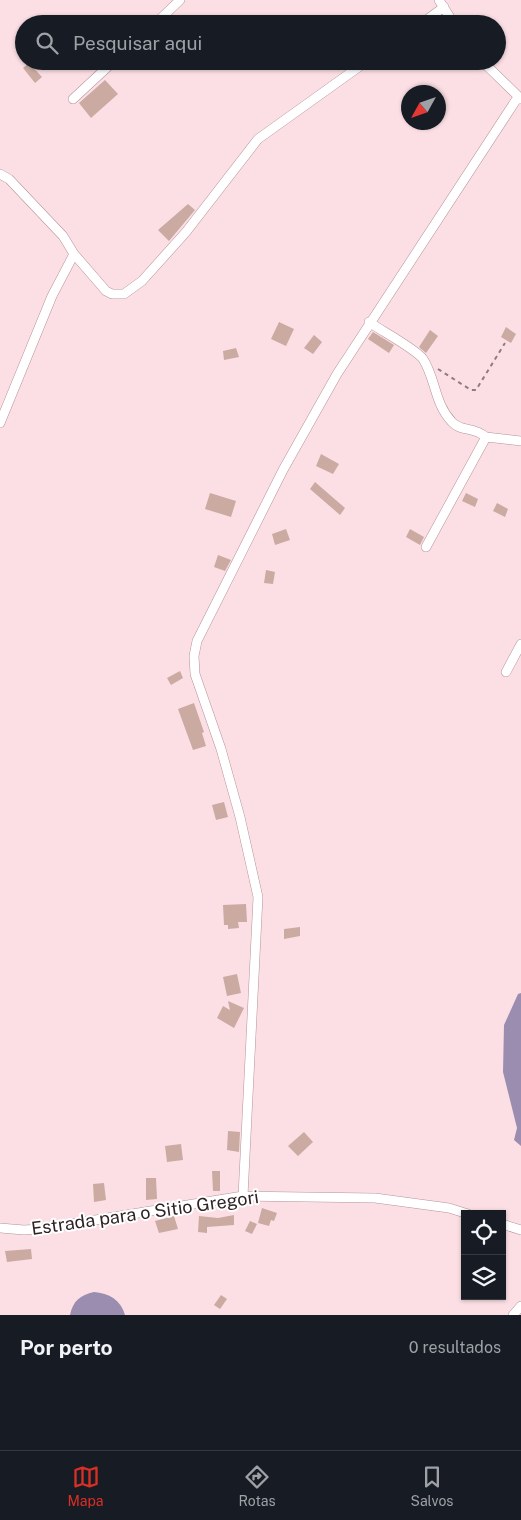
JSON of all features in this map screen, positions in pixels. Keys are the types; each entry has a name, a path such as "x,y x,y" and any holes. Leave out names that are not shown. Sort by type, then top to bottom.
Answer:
{"street":[{"path":"164,15 180,0"},
{"path":"430,15 441,4 448,15"},
{"path":"74,99 105,70"},
{"path":"0,174 9,179 63,236 74,254 106,291 119,294 134,288 186,232 258,139 354,70"},
{"path":"244,1196 258,897 238,808 221,749 196,679 194,656 200,633 336,374 368,322 519,98 491,70"},
{"path":"0,423 52,296 74,254"},
{"path":"368,322 421,356 440,405 453,424 461,429 474,429 486,436 521,441"},
{"path":"426,547 486,436"},
{"path":"506,672 521,644"},
{"name":"Estrada para o Sitio Gregori","path":"0,1228 24,1230 40,1228 244,1196 375,1198 449,1208 461,1212"},
{"path":"506,1225 521,1230"},
{"path":"513,1315 521,1306"}],"path":[{"path":"438,369 474,391 478,390 505,343"}],"shaded area":[{"path":"521,993 521,1146 514,1140 517,1128 503,1072 504,1025 518,994"},
{"path":"94,1292 114,1298 121,1305 125,1315 70,1315 78,1299"}],"building":[{"path":"25,70 36,70 42,77 35,83"},
{"path":"105,80 118,94 91,118 79,103"},
{"path":"188,204 195,210 169,241 158,230"},
{"path":"279,322 294,329 286,346 271,339"},
{"path":"506,327 516,334 511,343 501,337"},
{"path":"430,330 438,336 426,353 419,347"},
{"path":"373,332 394,345 389,353 368,339"},
{"path":"314,335 322,342 313,354 304,348"},
{"path":"236,348 239,357 224,360 223,351"},
{"path":"321,454 339,464 333,474 316,466"},
{"path":"315,482 345,508 340,515 310,489"},
{"path":"210,493 236,501 231,517 205,509"},
{"path":"466,493 478,499 475,507 462,501"},
{"path":"497,503 508,509 505,517 493,511"},
{"path":"286,529 290,540 275,545 272,534"},
{"path":"410,529 424,537 420,545 406,537"},
{"path":"218,555 231,560 225,571 214,567"},
{"path":"266,570 275,572 273,584 264,583"},
{"path":"180,671 183,678 171,685 167,678"},
{"path":"194,703 204,732 202,733 206,746 193,750 178,709"},
{"path":"224,802 228,817 216,820 212,805"},
{"path":"246,904 247,922 238,922 239,928 228,929 228,925 224,925 223,905"},
{"path":"300,927 300,936 284,939 284,929"},
{"path":"237,974 241,993 227,996 223,977"},
{"path":"228,1001 244,1008 234,1028 217,1018 223,1006 230,1010"},
{"path":"228,1131 240,1132 239,1152 227,1150"},
{"path":"304,1132 313,1142 298,1156 288,1146"},
{"path":"181,1144 183,1160 167,1162 165,1146"},
{"path":"212,1171 220,1171 220,1191 213,1191"},
{"path":"146,1178 156,1178 157,1199 146,1200"},
{"path":"104,1183 106,1200 94,1202 93,1184"},
{"path":"262,1208 277,1213 274,1221 271,1220 269,1226 258,1223"},
{"path":"234,1215 234,1225 207,1227 207,1233 198,1232 199,1216 218,1218"},
{"path":"174,1216 178,1229 159,1233 155,1221"},
{"path":"250,1221 257,1224 252,1234 245,1231"},
{"path":"31,1249 32,1259 7,1262 5,1251"},
{"path":"221,1295 227,1299 220,1309 214,1305"}]}
